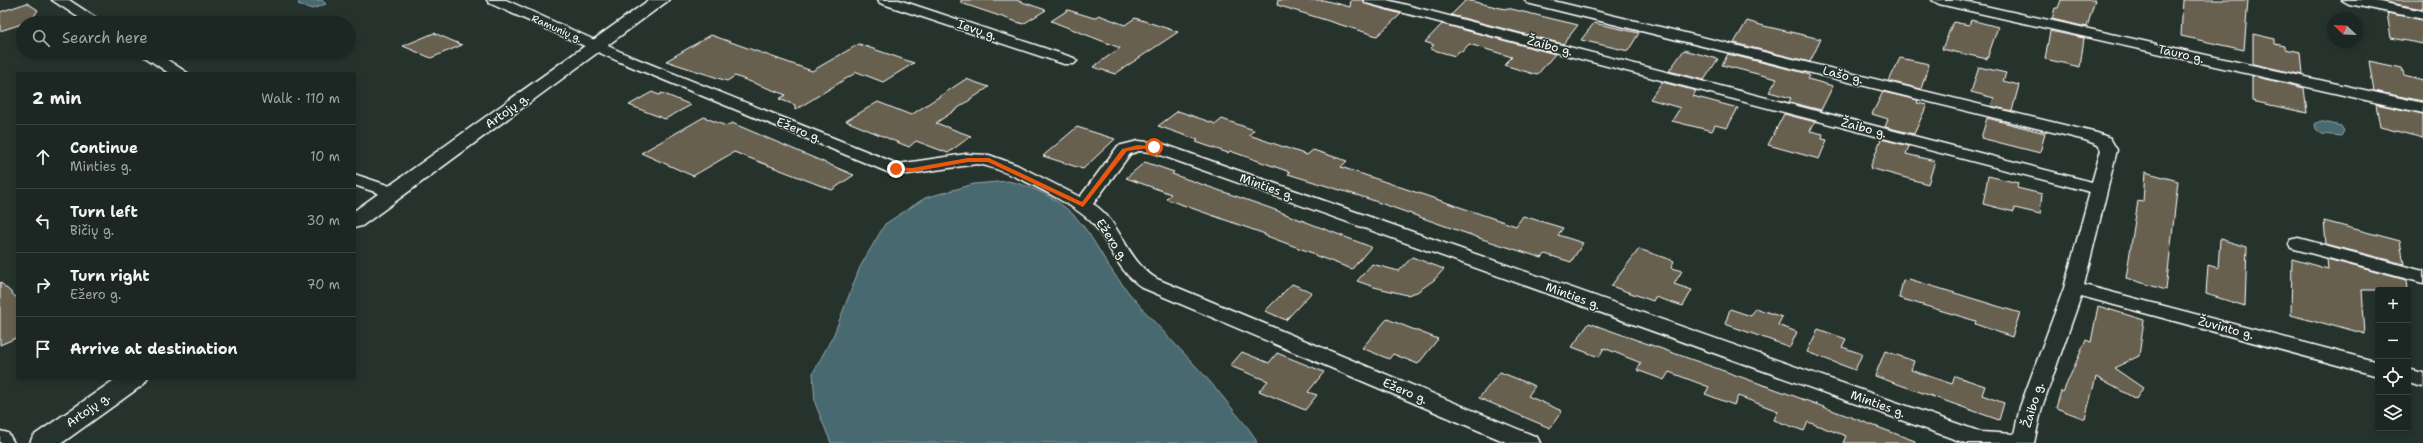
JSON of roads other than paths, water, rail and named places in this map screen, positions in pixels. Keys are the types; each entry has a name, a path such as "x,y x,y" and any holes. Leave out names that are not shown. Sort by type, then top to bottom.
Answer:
{"main road":[{"name":"Artojų g.","path":"356,220 660,0"},
{"name":"Artojų g.","path":"42,443 131,380"}],"street":[{"path":"59,0 85,16"},
{"name":"Ramunių g.","path":"494,0 598,46"},
{"name":"Ievų g.","path":"885,0 1069,61"},
{"name":"Žaibo g.","path":"1371,0 2098,189 2074,288 2031,407 2023,443"},
{"name":"Lašo g.","path":"1532,0 2091,136 2104,142 2109,150 2098,189"},
{"name":"Tauro g.","path":"1939,0 2423,108"},
{"path":"2348,0 2423,15"},
{"name":"Ežero g.","path":"598,46 625,59 896,169 912,170 968,160 989,160 1083,205 1096,215 1133,271 1146,281 1190,302 1529,443"},
{"path":"158,60 178,72"},
{"name":"Minties g.","path":"1083,205 1124,150 1138,146 1154,147 1980,440 2023,443"},
{"path":"356,180 393,193"},
{"path":"2298,244 2423,277"},
{"name":"Žuvinto g.","path":"2074,288 2375,368"},
{"path":"2411,377 2423,380"},
{"path":"0,440 3,443"}],"water":[{"path":"300,0 322,0 326,4 312,9 298,4"},
{"path":"2320,121 2341,126 2344,131 2341,136 2322,134 2316,129 2315,124"},
{"path":"1008,181 1024,185 1046,195 1075,216 1088,232 1109,267 1129,293 1220,393 1250,431 1257,443 831,443 815,403 813,373 834,334 860,267 885,224 925,198 974,184"}]}
